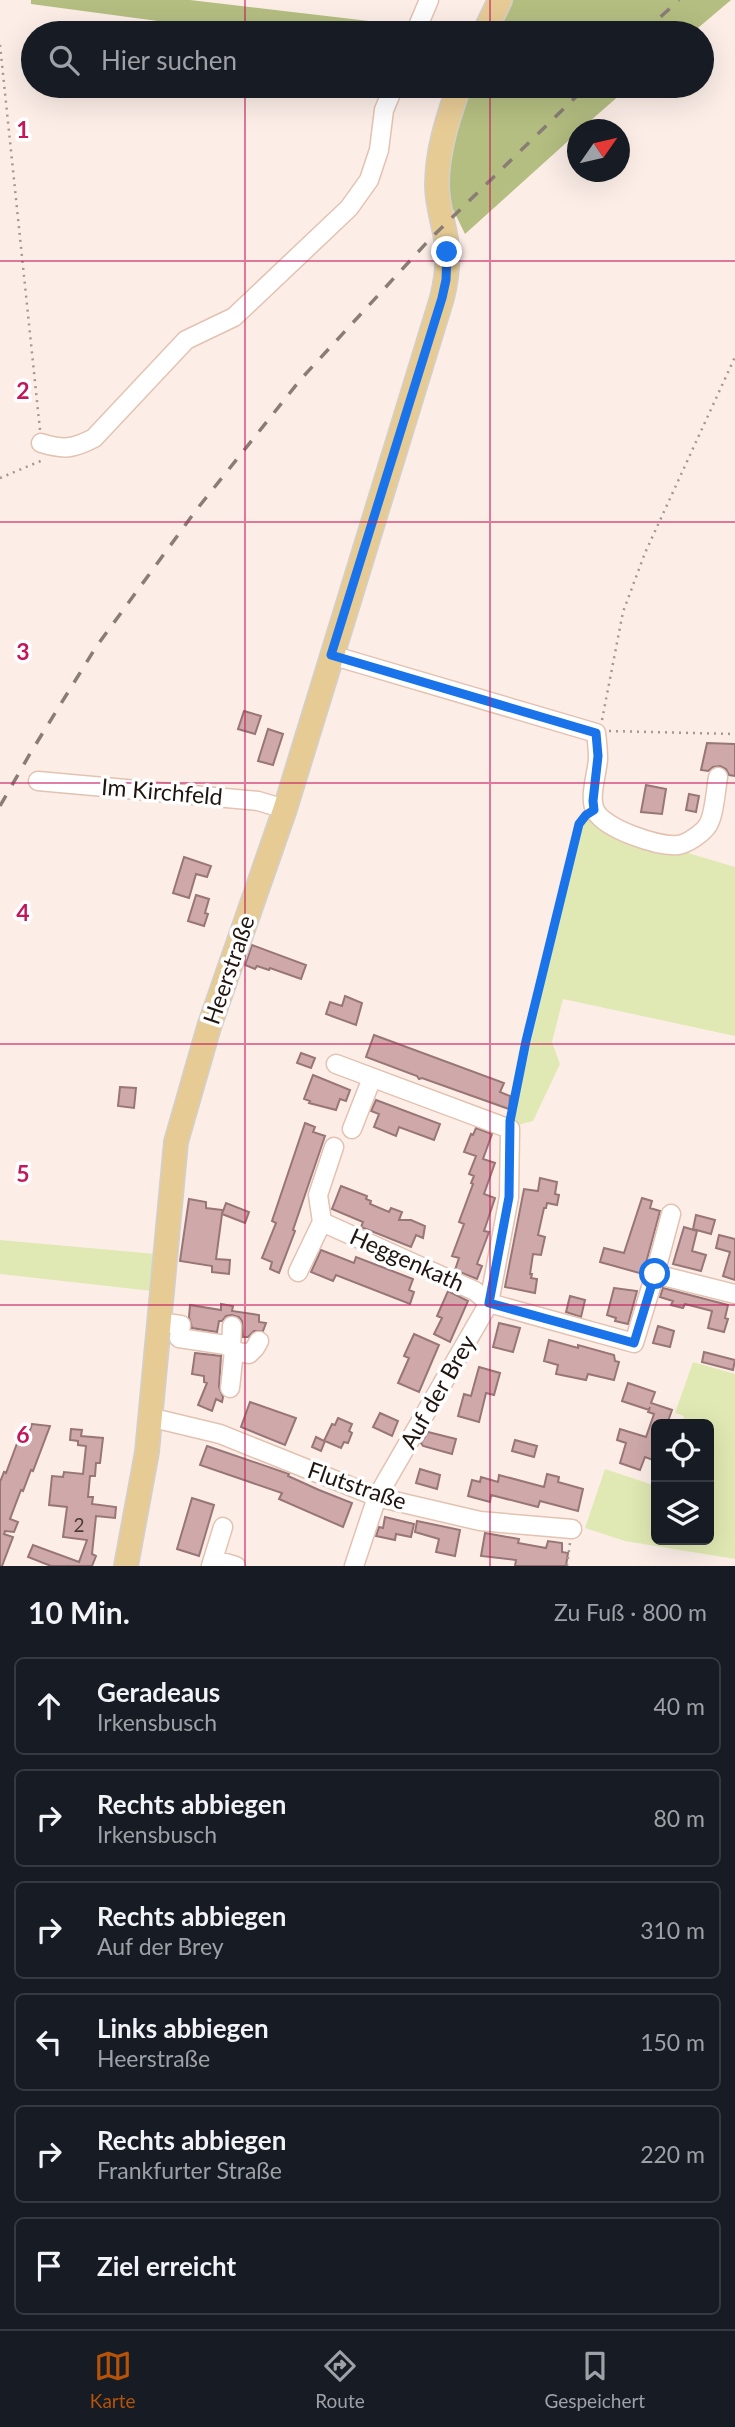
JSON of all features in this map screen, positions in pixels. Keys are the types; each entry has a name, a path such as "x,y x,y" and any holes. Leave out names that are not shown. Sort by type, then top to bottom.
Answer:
{"main road":[{"path":"490,21 500,0"},
{"name":"Heerstraße","path":"126,1566 147,1452 176,1142 209,1027 285,809 446,280 447,252 437,185 439,156 446,122 455,98"}],"street":[{"path":"420,21 429,0"},
{"path":"42,451 77,447 94,438 186,340 234,317 349,208 369,180 379,150 384,110 389,98"},
{"path":"331,655 596,733 598,756 594,810 603,822 619,830 666,845 681,845 709,825 718,778"},
{"name":"Im Kirchfeld","path":"38,781 258,801 285,809"},
{"path":"336,1064 510,1129"},
{"path":"352,1129 372,1078"},
{"name":"Auf der Brey","path":"354,1566 377,1497 489,1303 509,1197 510,1129"},
{"path":"298,1272 321,1222 318,1195 334,1147"},
{"path":"671,1214 655,1274 735,1294"},
{"name":"Heggenkath","path":"321,1222 475,1291 489,1303 634,1343 655,1274"},
{"path":"158,1322 181,1325 179,1338 226,1345 232,1350 249,1354 259,1341"},
{"path":"230,1388 232,1326"},
{"name":"Flutstraße","path":"149,1417 220,1434 377,1497 480,1521 572,1529"},
{"path":"223,1527 212,1562 236,1566"}],"path":[{"path":"0,45 36,396"},
{"path":"596,733 602,719 623,612 649,543 735,357"},
{"path":"0,478 42,451"},
{"path":"596,733 611,730 735,734"},
{"path":"510,1129 526,1041 579,824 594,810"},
{"path":"567,1566 572,1529"}],"green space":[{"path":"31,0 190,0 369,21 158,21 31,4"},
{"path":"504,0 731,0 706,21 494,21"},
{"path":"462,98 616,98 592,119 567,119 567,142 465,234 444,191"},
{"path":"594,812 668,847 735,867 735,1036 563,999 552,1042 560,1064 533,1121 518,1125 513,1121 580,824"},
{"path":"0,1240 156,1254 152,1291 0,1274"},
{"path":"693,1362 735,1374 735,1559 625,1541 585,1528 605,1469 651,1484 651,1545 714,1545 714,1419 683,1419 684,1416 675,1413"}],"building":[{"path":"244,711 261,716 255,734 238,729"},
{"path":"268,729 283,734 273,765 258,761"},
{"path":"707,743 735,744 735,776 729,775 726,769 720,766 708,771 701,770"},
{"path":"646,785 666,789 662,814 641,812"},
{"path":"689,794 699,796 696,812 686,810"},
{"path":"184,857 211,866 207,877 196,874 189,898 173,893"},
{"path":"196,895 209,899 204,926 188,921"},
{"path":"252,945 306,965 301,979 270,968 269,970 257,966 255,969 245,965"},
{"path":"345,996 362,1003 356,1025 326,1014 330,1002 342,1006"},
{"path":"374,1035 504,1083 500,1092 510,1096 509,1109 419,1079 366,1057"},
{"path":"301,1053 315,1058 311,1068 297,1063"},
{"path":"313,1075 350,1090 346,1101 340,1099 336,1110 309,1103 310,1101 304,1099"},
{"path":"120,1087 136,1088 134,1108 118,1106"},
{"path":"376,1100 440,1124 434,1140 399,1127 396,1136 374,1127 379,1114 371,1111"},
{"path":"305,1123 315,1127 313,1132 325,1136 279,1273 270,1269 272,1262 262,1258 276,1223 272,1221"},
{"path":"476,1128 492,1134 483,1159 495,1163 484,1194 495,1198 484,1231 489,1232 477,1264 482,1266 477,1279 455,1270 459,1258 452,1256 464,1224 459,1222 474,1176 469,1174 476,1156 464,1152"},
{"path":"540,1178 557,1182 555,1194 559,1195 557,1205 547,1203 544,1208 538,1235 545,1237 541,1255 533,1254 530,1274 531,1278 537,1279 535,1293 505,1287 524,1189 538,1191"},
{"path":"341,1186 367,1196 370,1204 389,1212 391,1208 402,1212 399,1220 411,1220 425,1226 423,1238 416,1235 411,1247 361,1227 363,1222 332,1209"},
{"path":"642,1198 652,1201 650,1208 660,1211 643,1274 600,1262 604,1248 624,1253"},
{"path":"189,1199 206,1202 206,1208 223,1210 216,1259 230,1260 229,1274 212,1272 212,1266 180,1261"},
{"path":"226,1203 249,1212 245,1223 222,1214"},
{"path":"696,1215 715,1220 711,1234 693,1229"},
{"path":"684,1227 697,1231 692,1251 706,1255 701,1271 673,1264"},
{"path":"719,1235 735,1239 735,1280 723,1276 730,1252 716,1248"},
{"path":"321,1250 354,1263 356,1257 413,1279 409,1290 414,1292 410,1304 336,1275 333,1281 311,1272"},
{"path":"614,1288 637,1291 628,1324 615,1321 616,1318 607,1315"},
{"path":"663,1288 728,1305 724,1332 708,1328 712,1311 685,1304 683,1308 671,1305 673,1301 660,1297"},
{"path":"448,1291 468,1301 450,1342 434,1334 442,1318 437,1316"},
{"path":"570,1296 585,1300 581,1317 566,1312"},
{"path":"221,1304 233,1306 232,1311 259,1315 259,1322 266,1323 263,1331 254,1331 248,1337 243,1337 242,1321 232,1315 219,1321 217,1332 192,1328 190,1305 221,1310"},
{"path":"499,1323 520,1328 513,1352 493,1347"},
{"path":"658,1326 674,1331 670,1347 653,1343"},
{"path":"414,1334 439,1345 419,1392 398,1383 409,1358 404,1356"},
{"path":"549,1340 614,1355 615,1361 619,1362 614,1380 588,1374 586,1380 556,1374 558,1365 544,1361"},
{"path":"704,1352 735,1360 733,1370 702,1362"},
{"path":"195,1353 221,1356 219,1387 223,1397 222,1402 216,1399 212,1411 198,1405 207,1383 204,1382 204,1376 192,1374"},
{"path":"479,1367 500,1373 494,1395 486,1393 479,1422 458,1416 464,1394 471,1396"},
{"path":"628,1383 655,1392 651,1403 672,1410 669,1419 652,1419 654,1414 648,1412 649,1410 622,1401"},
{"path":"250,1402 296,1418 285,1445 241,1427"},
{"path":"380,1413 398,1421 392,1436 373,1427"},
{"path":"338,1418 352,1424 348,1443 344,1442 341,1448 325,1441 321,1451 312,1447 316,1437 324,1441"},
{"path":"651,1423 651,1459 645,1457 640,1470 620,1463 626,1443 617,1440 620,1429 646,1437"},
{"path":"32,1424 50,1426 33,1471 31,1470 23,1491 21,1490 10,1519 18,1522 14,1532 5,1531 4,1534 13,1537 0,1566 0,1482 22,1430 29,1433"},
{"path":"71,1429 82,1430 81,1436 103,1438 100,1463 96,1463 95,1476 90,1476 88,1497 93,1497 92,1504 116,1507 115,1518 96,1516 92,1554 96,1556 92,1566 51,1566 28,1557 33,1545 79,1562 87,1540 63,1537 67,1507 49,1505 52,1476 63,1477 64,1472 83,1474 86,1446 70,1440"},
{"path":"428,1432 456,1439 452,1454 423,1446 421,1443"},
{"path":"515,1440 537,1446 534,1457 512,1451"},
{"path":"207,1446 289,1474 288,1476 352,1503 343,1527 279,1499 282,1493 200,1465"},
{"path":"420,1469 440,1475 437,1489 416,1483"},
{"path":"547,1474 559,1477 558,1482 583,1489 578,1511 540,1501 538,1507 491,1495 490,1502 468,1496 472,1480 480,1482 481,1477 498,1482 499,1475 544,1487"},
{"path":"192,1498 214,1505 199,1556 177,1549"},
{"path":"385,1517 414,1524 411,1537 396,1534 395,1540 376,1536 379,1527 383,1528"},
{"path":"417,1521 460,1530 455,1556 436,1552 439,1539 415,1532"},
{"path":"485,1533 519,1539 518,1543 546,1548 548,1541 562,1543 562,1552 568,1553 566,1566 515,1566 516,1560 481,1556"}],"railway":[{"path":"656,21 679,0"},
{"path":"0,806 96,647 197,509 301,379 430,239 575,98"}],"route":[{"path":"447,252 448,267 442,298 331,655 596,733 598,756 594,810 579,824 526,1041 510,1121 509,1197 489,1303 634,1343 655,1274"}]}
